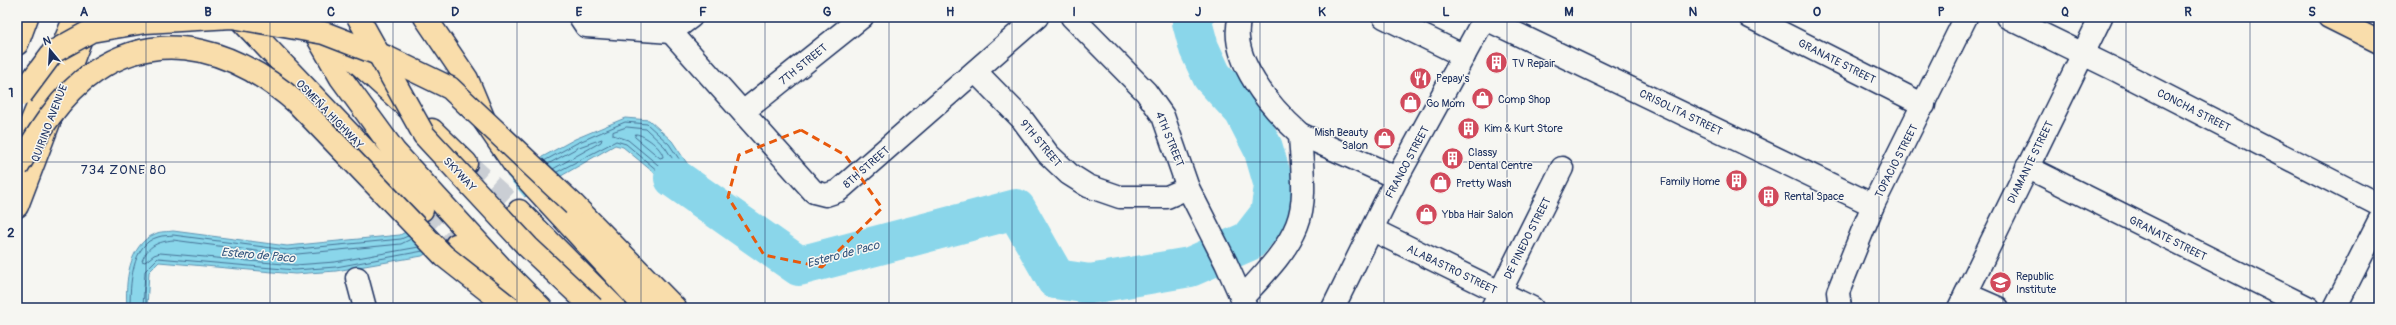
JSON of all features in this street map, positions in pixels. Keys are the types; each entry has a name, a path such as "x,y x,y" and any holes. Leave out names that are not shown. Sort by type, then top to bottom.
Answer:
{"main road":[{"path":"17,44 26,17"},
{"path":"17,104 21,94 54,52 91,31 145,22 232,17 324,33 386,57 450,88 518,150 675,308"},
{"name":"OSMEÑA HIGHWAY","path":"238,17 422,210"},
{"path":"262,42 286,17"},
{"path":"307,17 466,163"},
{"path":"307,17 341,78 395,152 504,271 541,308"},
{"name":"SKYWAY","path":"358,17 424,135 528,247 592,308"},
{"path":"425,17 467,79 485,122 516,168 646,308"},
{"path":"2329,17 2379,42"},
{"path":"17,158 86,20"},
{"name":"QUIRINO AVENUE","path":"17,206 86,20"},
{"path":"17,168 37,135 69,94 94,72 121,57 146,50 174,46 207,52 246,66 276,85 298,104 444,256 513,303"},
{"path":"519,211 615,308"},
{"path":"456,245 513,303"}],"street":[{"path":"583,21 671,32 691,17"},
{"name":"7TH STREET","path":"744,112 862,17"},
{"name":"8TH STREET","path":"671,32 814,192 826,195 838,191 976,72 1037,17"},
{"name":"4TH STREET","path":"1072,17 1146,92 1163,116 1188,188 1215,240 1244,303"},
{"path":"1240,17 1239,45 1256,83 1280,116 1300,134 1397,178"},
{"path":"1384,17 1464,56"},
{"name":"GRANATE STREET","path":"1750,17 1924,105"},
{"name":"TOPACIO STREET","path":"1840,308 1838,292 1873,205 1924,105 1966,17"},
{"name":"CONCHA STREET","path":"2007,17 2083,53 2379,205"},
{"name":"DIAMANTE STREET","path":"1963,301 2101,17"},
{"name":"FRANCO STREET","path":"1333,308 1373,230 1397,178 1478,28 1488,20"},
{"name":"CRISOLITA STREET","path":"1488,20 1873,205"},
{"name":"9TH STREET","path":"976,72 1022,119 1048,154 1069,174 1088,186 1120,197 1168,197 1188,188"},
{"path":"1244,303 1273,263 1297,225 1301,205 1302,176 1300,134"},
{"name":"GRANATE STREET","path":"2028,167 2309,308"},
{"name":"DE PINEDO STREET","path":"1496,300 1562,168"},
{"path":"2335,308 2379,221"},
{"name":"ALABASTRO STREET","path":"1373,230 1496,300 1532,308"},
{"path":"358,278 365,308"},
{"path":"1963,301 1998,308"},
{"path":"490,308 513,303"}],"highlighted area":[{"path":"801,130 845,155 882,208 822,267 764,255 728,197 739,155"}],"water":[{"path":"625,118 649,120 672,141 718,209 676,191 623,147 615,145 422,256 336,271 295,274 159,262 149,272 147,308 127,308 128,276 134,256 146,239 157,233 173,231 287,246 400,235 575,139"}],"pier":[{"path":"506,175 525,198 448,243 425,220"}],"waterway":[{"path":"1056,279 1090,284 1190,267 1249,241 1270,214 1274,186 1263,148 1244,111 1212,76 1199,48 1192,22 1194,17"},
{"name":"Estero de Paco","path":"674,178 799,266 1016,209 1056,279"}],"tunnel":[{"path":"466,163 519,211"},
{"path":"422,210 456,245"}],"place":[{"name":"TV Repair","path":"1496,63"},
{"name":"Pepay's","path":"1421,78"},
{"name":"Comp Shop","path":"1483,99"},
{"name":"Go Mom","path":"1410,103"},
{"name":"Kim & Kurt Store","path":"1468,128"},
{"name":"Mish Beauty Salon","path":"1384,138"},
{"name":"Classy Dental Centre","path":"1452,158"},
{"name":"Family Home","path":"1736,181"},
{"name":"Pretty Wash","path":"1440,183"},
{"name":"Rental Space","path":"1768,196"},
{"name":"Ybba Hair Salon","path":"1426,214"},
{"name":"Republic Institute","path":"2001,282"}],"district":[{"name":"734 ZONE 80","path":"124,169"}]}
